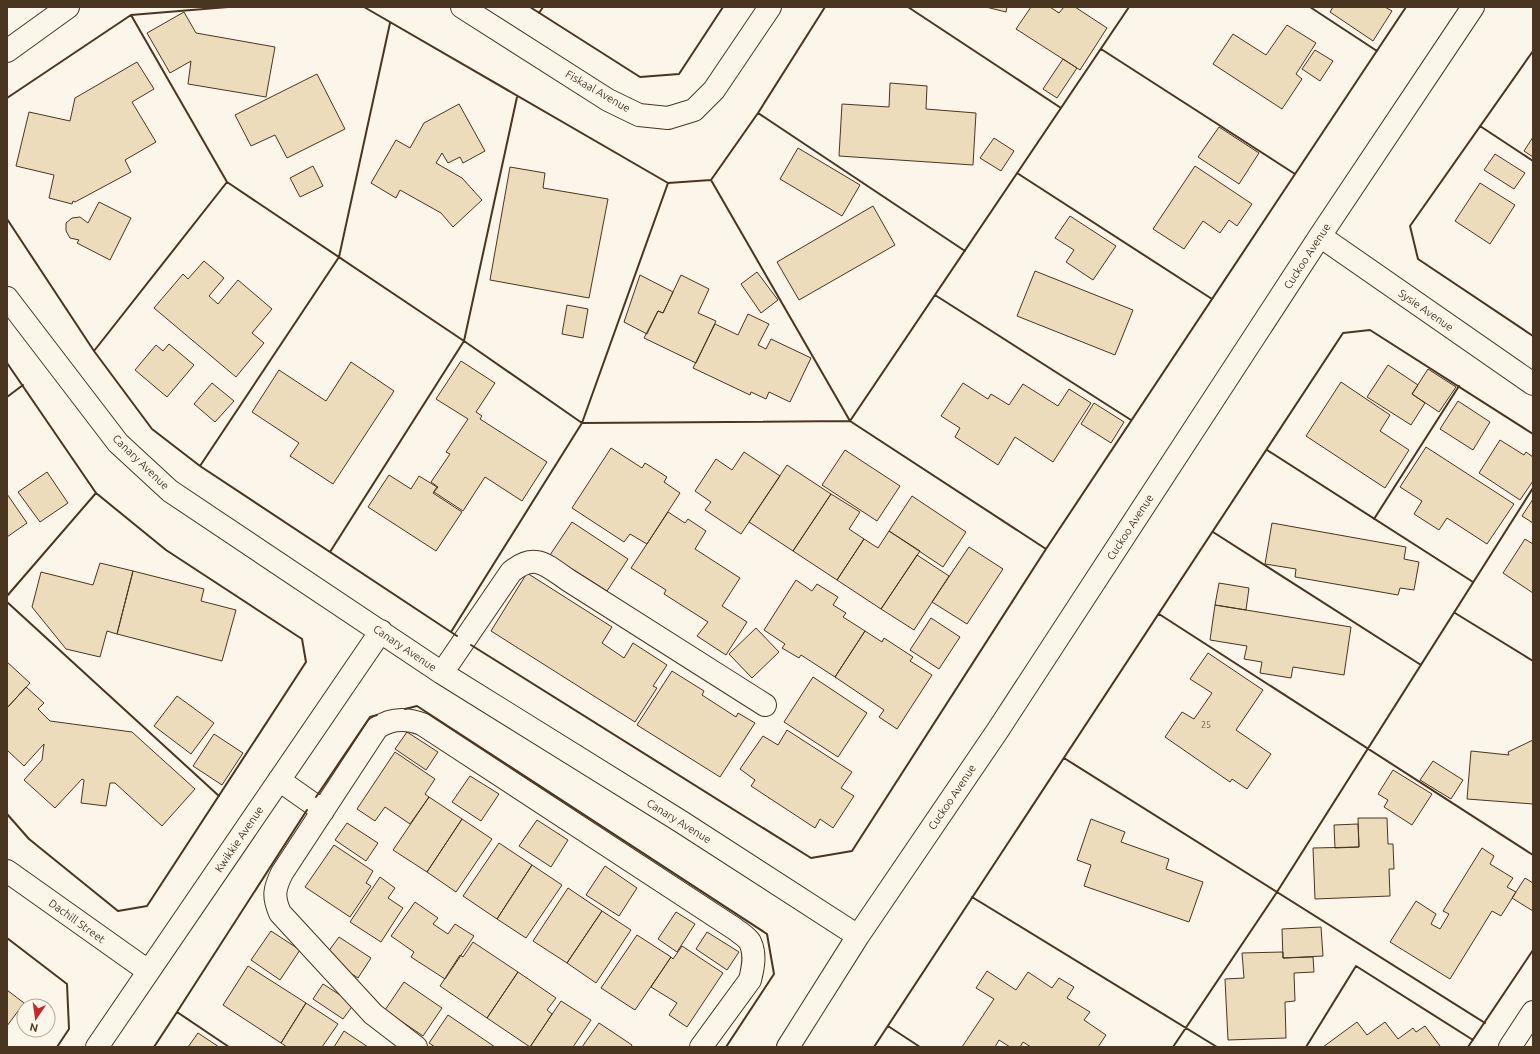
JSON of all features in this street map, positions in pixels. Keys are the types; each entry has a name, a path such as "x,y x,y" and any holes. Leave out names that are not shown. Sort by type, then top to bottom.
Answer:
{"street":[{"path":"7,50 68,7"},
{"name":"Fiskaal Avenue","path":"462,7 608,100 639,115 668,118 694,110 714,90 770,7"},
{"name":"Cuckoo Avenue","path":"788,1047 858,936 998,730 1320,236 1473,7"},
{"name":"Sysie Avenue","path":"1320,236 1533,384"},
{"name":"Canary Avenue","path":"7,298 118,442 170,491 442,673 680,821 858,936"},
{"path":"442,673 511,572 520,565 531,562 544,564 766,705"},
{"name":"Kwikkie Avenue","path":"97,1047 381,632"},
{"path":"416,1047 373,1014 280,913 276,906 274,895 278,882 377,728 385,722 410,719 422,724 729,924 750,941 754,954 753,969 750,980 701,1047"},
{"path":"279,780 323,811"},
{"name":"Dachill Street","path":"7,871 148,971"},
{"path":"1510,1047 1533,1012"}],"building":[{"path":"986,7 1007,7 1006,12"},
{"path":"1031,7 1050,7 1059,13 1064,7 1075,7 1107,28 1080,70 1016,29"},
{"path":"1333,7 1385,7 1392,11 1373,41 1330,12"},
{"path":"184,12 196,33 275,47 266,97 188,84 191,61 170,73 147,33"},
{"path":"1287,25 1316,43 1296,74 1302,79 1282,109 1213,64 1233,34 1266,55"},
{"path":"1315,50 1333,61 1320,81 1302,69"},
{"path":"1063,59 1077,68 1057,98 1043,89"},
{"path":"137,62 154,89 132,102 156,142 125,160 131,172 75,202 73,201 72,204 49,198 54,175 16,166 29,112 70,121 75,98"},
{"path":"317,74 345,129 287,158 275,135 251,146 235,115"},
{"path":"890,83 927,86 926,109 976,113 973,165 839,156 842,104 889,107"},
{"path":"459,104 485,151 463,163 460,157 448,163 442,153 436,163 462,178 482,200 453,227 441,213 400,190 396,198 371,183 396,140 410,148 424,123"},
{"path":"1219,127 1259,153 1239,184 1198,157"},
{"path":"1533,137 1533,157 1524,151"},
{"path":"994,138 1014,151 1001,171 980,158"},
{"path":"798,148 860,185 842,216 780,179"},
{"path":"1495,154 1525,173 1514,189 1484,170"},
{"path":"313,166 323,186 300,197 290,178"},
{"path":"1195,166 1252,204 1237,226 1229,220 1220,233 1203,221 1184,249 1153,229"},
{"path":"510,167 545,173 543,188 608,199 589,298 490,280"},
{"path":"1480,183 1515,205 1490,244 1455,221"},
{"path":"99,202 131,218 110,260 77,243 79,240 70,238 66,231 66,223 72,218 80,217 88,223"},
{"path":"873,206 895,245 799,300 777,262"},
{"path":"1070,216 1116,246 1093,280 1066,262 1074,250 1055,238"},
{"path":"204,261 224,278 209,296 218,304 238,280 272,309 252,333 264,343 236,377 154,308 183,274 188,279"},
{"path":"1035,271 1133,310 1115,355 1017,316"},
{"path":"757,272 778,300 761,313 741,284"},
{"path":"640,275 673,292 663,313 658,311 647,334 624,322"},
{"path":"681,275 709,289 698,313 716,321 696,363 644,338 658,311 663,313"},
{"path":"567,305 588,309 583,338 562,334"},
{"path":"748,314 769,324 758,345 766,349 771,339 811,358 790,402 769,392 766,399 751,392 750,395 693,368 715,324 738,335"},
{"path":"169,344 194,365 167,397 135,370 156,345 163,351"},
{"path":"461,361 495,383 476,412 482,416 480,419 547,462 522,501 485,477 463,511 434,492 438,487 431,482 450,454 446,452 468,419 436,399"},
{"path":"351,362 394,391 333,484 290,456 299,443 252,412 279,370 326,401"},
{"path":"1388,365 1418,385 1412,394 1425,403 1411,425 1367,397"},
{"path":"1428,369 1456,387 1439,412 1412,394"},
{"path":"1341,382 1390,415 1380,431 1409,450 1385,488 1306,436"},
{"path":"212,383 234,401 215,422 194,404"},
{"path":"963,383 988,399 991,394 1009,405 1023,384 1058,406 1069,389 1091,403 1053,462 1015,437 998,465 955,437 960,428 941,416"},
{"path":"1458,401 1490,422 1473,450 1440,429"},
{"path":"1094,403 1124,422 1111,443 1081,424"},
{"path":"1500,440 1524,455 1526,452 1533,457 1533,481 1520,500 1479,473"},
{"path":"1426,447 1514,504 1487,544 1447,518 1439,530 1414,514 1422,501 1400,487"},
{"path":"611,448 642,468 645,463 667,477 664,482 680,493 647,544 630,534 624,542 572,508"},
{"path":"845,450 900,486 877,521 822,485"},
{"path":"744,452 780,476 741,534 705,510 711,502 695,491 716,459 732,470"},
{"path":"787,465 831,494 793,551 749,522"},
{"path":"47,472 68,503 40,522 18,492"},
{"path":"389,475 411,489 419,476 437,487 433,493 462,512 436,551 368,507"},
{"path":"7,494 27,523 7,537"},
{"path":"831,494 860,512 849,529 864,539 837,580 793,551"},
{"path":"912,496 966,532 943,567 889,531"},
{"path":"1533,499 1533,523 1522,516"},
{"path":"668,512 685,523 688,519 706,531 695,549 740,578 722,606 747,622 726,655 697,636 708,622 664,594 666,590 631,568"},
{"path":"572,522 628,559 607,591 550,555"},
{"path":"1272,523 1406,547 1404,559 1419,562 1414,590 1400,588 1398,595 1295,577 1296,569 1265,564"},
{"path":"889,531 920,551 881,609 837,580 864,539 878,548"},
{"path":"1525,539 1533,544 1533,593 1503,573"},
{"path":"969,547 1003,569 967,624 932,602"},
{"path":"917,555 949,576 914,630 881,609"},
{"path":"100,563 133,571 117,634 107,631 100,657 66,649 32,607 41,572 93,585"},
{"path":"133,571 204,589 201,601 236,610 222,661 117,634"},
{"path":"527,573 612,627 602,643 624,658 633,643 667,665 653,686 657,688 635,722 491,631"},
{"path":"796,580 812,591 817,584 838,597 833,605 846,613 843,617 865,631 835,677 801,655 799,658 782,648 785,644 764,630"},
{"path":"1219,583 1249,588 1246,610 1215,605"},
{"path":"1215,605 1351,627 1344,675 1293,667 1291,678 1260,673 1262,662 1244,659 1247,646 1210,640"},
{"path":"931,618 960,637 939,669 910,650"},
{"path":"756,628 779,652 752,678 729,654"},
{"path":"865,631 882,642 884,638 913,657 910,661 932,675 897,729 879,717 884,710 835,677"},
{"path":"1208,653 1263,690 1236,730 1271,754 1247,789 1232,779 1230,782 1165,737 1182,712 1194,719 1212,693 1190,679"},
{"path":"7,662 30,683 7,708"},
{"path":"672,671 704,691 702,695 736,717 738,713 755,723 720,777 637,725"},
{"path":"813,677 867,713 838,757 784,722"},
{"path":"26,687 44,703 38,709 50,721 132,732 195,789 162,826 115,783 110,783 106,806 81,803 84,780 82,779 55,808 24,780 42,760 44,744 24,766 7,750 7,708"},
{"path":"177,696 214,723 191,754 154,726"},
{"path":"787,730 852,772 841,788 854,796 833,828 820,819 815,828 751,786 755,780 740,769 763,736 778,745"},
{"path":"407,732 438,752 426,770 395,749"},
{"path":"214,734 243,753 222,785 193,766"},
{"path":"1533,740 1533,804 1467,799 1471,751 1509,755 1508,752"},
{"path":"395,752 435,779 425,794 429,797 410,824 385,807 375,821 357,809"},
{"path":"1433,761 1463,780 1451,799 1420,780"},
{"path":"1393,770 1432,794 1412,825 1384,807 1388,800 1378,794"},
{"path":"470,776 499,794 481,821 452,802"},
{"path":"429,797 462,819 427,872 393,850"},
{"path":"1358,818 1387,818 1388,844 1393,844 1394,869 1389,869 1390,896 1315,899 1313,848 1359,847"},
{"path":"462,819 492,839 456,892 427,872"},
{"path":"1091,819 1125,832 1121,842 1169,859 1166,869 1203,882 1189,922 1084,886 1091,865 1077,860"},
{"path":"537,820 568,840 551,867 519,846"},
{"path":"347,823 378,843 366,861 335,840"},
{"path":"1358,824 1359,847 1335,848 1334,825"},
{"path":"499,843 532,865 497,919 463,896"},
{"path":"334,845 373,871 366,883 371,886 350,917 305,887"},
{"path":"1482,848 1494,856 1490,864 1513,878 1507,887 1516,892 1501,916 1492,911 1450,979 1390,942 1416,901 1436,914 1431,924 1440,929 1449,914 1443,911"},
{"path":"532,865 562,885 526,938 497,919"},
{"path":"605,866 637,888 619,916 586,895"},
{"path":"380,877 395,888 388,898 403,908 381,942 350,922"},
{"path":"1525,878 1533,883 1533,911 1512,898"},
{"path":"568,888 602,911 567,963 533,941"},
{"path":"415,902 438,918 433,924 448,934 455,924 474,936 445,979 411,957 414,952 391,936"},
{"path":"602,911 631,930 596,983 567,963"},
{"path":"676,912 695,924 677,952 658,939"},
{"path":"1321,927 1323,956 1283,958 1282,929"},
{"path":"271,931 300,950 280,980 251,960"},
{"path":"707,932 739,952 727,970 696,949"},
{"path":"637,935 671,957 635,1010 601,988"},
{"path":"339,937 371,958 358,978 325,956"},
{"path":"473,942 518,972 487,1018 440,986 460,955 463,957"},
{"path":"682,946 723,973 687,1027 669,1015 677,1003 651,987 671,957 673,959"},
{"path":"1283,952 1283,958 1313,957 1314,972 1294,973 1295,1001 1285,1002 1286,1038 1228,1040 1225,979 1244,978 1242,953"},
{"path":"248,966 306,1003 281,1043 223,1005"},
{"path":"987,971 1016,990 1028,972 1052,988 1059,978 1074,987 1067,998 1090,1012 1084,1020 1106,1035 1098,1047 1031,1047 1023,1042 1020,1047 1010,1047 999,1040 995,1047 962,1047 994,999 976,988"},
{"path":"518,972 556,998 547,1010 552,1014 530,1047 487,1018"},
{"path":"404,982 442,1008 423,1036 385,1010"},
{"path":"323,984 354,1004 343,1019 313,999"},
{"path":"7,990 17,998 16,998 16,1014 7,1026"},
{"path":"561,1001 591,1020 573,1047 530,1047"},
{"path":"306,1003 338,1024 322,1047 287,1047 281,1043"},
{"path":"448,1015 495,1047 435,1047 429,1043"},
{"path":"1357,1022 1367,1035 1385,1022 1398,1039 1413,1028 1416,1032 1425,1026 1440,1046 1323,1047"},
{"path":"599,1023 632,1045 631,1047 582,1047"},
{"path":"344,1031 368,1047 334,1047"},
{"path":"198,1033 219,1047 188,1047"}],"wall":[{"path":"7,98 131,15 228,7"},
{"path":"364,7 668,183 711,180"},
{"path":"530,7 640,77 679,74 723,7"},
{"path":"539,13 543,7"},
{"path":"825,7 758,113 711,180 850,421 1129,7"},
{"path":"908,7 1061,108"},
{"path":"1310,7 1377,51"},
{"path":"1046,549 1406,7"},
{"path":"131,15 227,182 464,341 582,423 668,183"},
{"path":"200,466 339,257 390,23"},
{"path":"1101,49 1295,174"},
{"path":"1533,51 1410,226 1418,259 1533,336"},
{"path":"330,552 464,341 517,97"},
{"path":"758,113 965,251"},
{"path":"1480,126 1533,161"},
{"path":"1017,173 1212,299"},
{"path":"94,351 227,182"},
{"path":"7,219 94,351 152,429 200,466 457,636"},
{"path":"935,295 1131,420"},
{"path":"874,1047 1343,333 1370,330 1533,434"},
{"path":"7,363 96,493 166,550 302,639 306,662 147,906 118,911 29,839 7,814"},
{"path":"7,397 23,385"},
{"path":"1374,519 1459,386"},
{"path":"451,632 582,423 850,421 1046,549 852,851 811,858 471,645"},
{"path":"1267,450 1473,582"},
{"path":"1173,1047 1277,892 1533,488"},
{"path":"7,596 96,493"},
{"path":"1213,532 1421,665"},
{"path":"7,602 219,796"},
{"path":"1455,613 1533,661"},
{"path":"1159,614 1533,855"},
{"path":"405,709 417,706 767,934 774,974 726,1047"},
{"path":"316,797 370,717 377,715"},
{"path":"1064,758 1485,1023"},
{"path":"229,1047 177,1012 307,810"},
{"path":"972,897 1217,1047"},
{"path":"7,938 67,984 69,1029 57,1047"},
{"path":"1468,1047 1533,950"},
{"path":"1306,1047 1356,966 1473,1040"},
{"path":"154,1047 177,1012"},
{"path":"888,1026 920,1047"}]}
